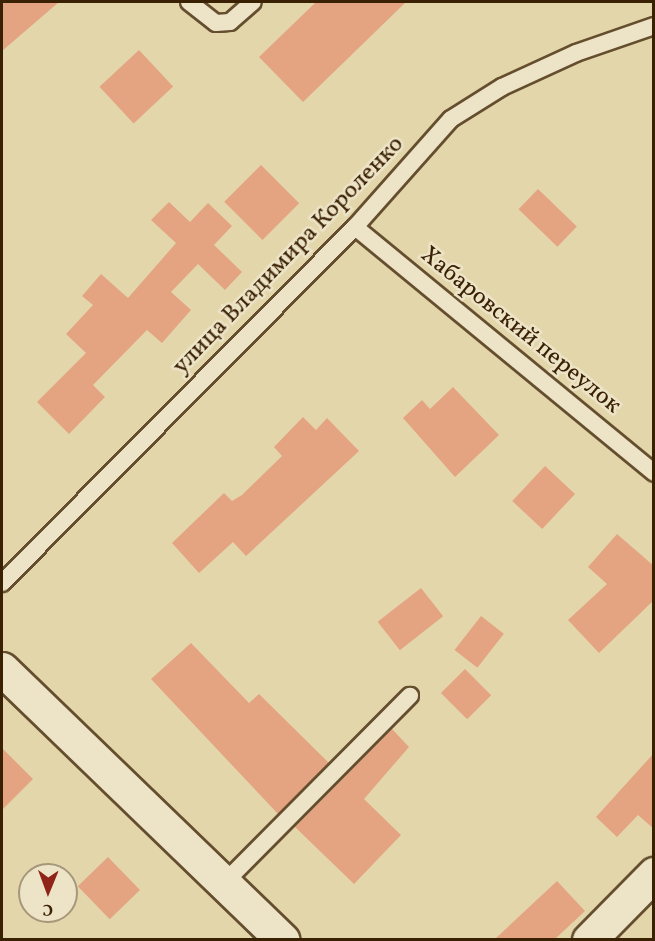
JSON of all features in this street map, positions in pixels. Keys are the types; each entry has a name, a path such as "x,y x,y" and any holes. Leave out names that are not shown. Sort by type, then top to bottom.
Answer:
{"street":[{"path":"2,669 283,939"},
{"path":"589,939 654,874"}],"lane":[{"path":"189,2 216,23 230,22 253,2"},
{"name":"улица Владимира Короленко","path":"2,583 355,227 451,119 476,101 576,53 654,26"},
{"name":"Хабаровский переулок","path":"355,227 654,473"},
{"path":"224,883 410,696"}],"building":[{"path":"2,2 59,2 2,51"},
{"path":"316,2 406,2 303,102 259,57"},
{"path":"139,50 173,87 134,123 100,87"},
{"path":"261,165 299,203 262,240 224,202"},
{"path":"538,189 577,227 557,247 519,209"},
{"path":"169,202 190,222 208,203 232,226 214,245 242,272 225,290 198,264 171,292 191,310 162,343 147,330 93,385 105,397 69,434 37,402 86,353 66,334 93,305 82,296 101,274 128,298 176,243 151,220"},
{"path":"453,387 499,435 455,477 403,418 422,400 430,409"},
{"path":"303,417 316,430 327,418 359,451 246,556 233,542 199,573 172,543 224,493 232,501 242,495 282,456 274,447"},
{"path":"545,466 575,494 542,529 512,501"},
{"path":"617,534 654,566 654,600 599,653 568,620 607,584 588,567"},
{"path":"421,588 443,616 400,650 378,622"},
{"path":"481,616 504,634 477,668 455,650"},
{"path":"191,643 249,703 259,694 329,763 278,814 151,679"},
{"path":"465,669 491,695 467,719 441,693"},
{"path":"392,729 409,747 364,799 401,835 354,884 295,827"},
{"path":"2,748 33,779 2,810"},
{"path":"654,753 654,829 638,815 617,837 596,817"},
{"path":"108,857 140,890 110,919 78,886"},
{"path":"557,881 585,911 555,939 495,939"}]}
